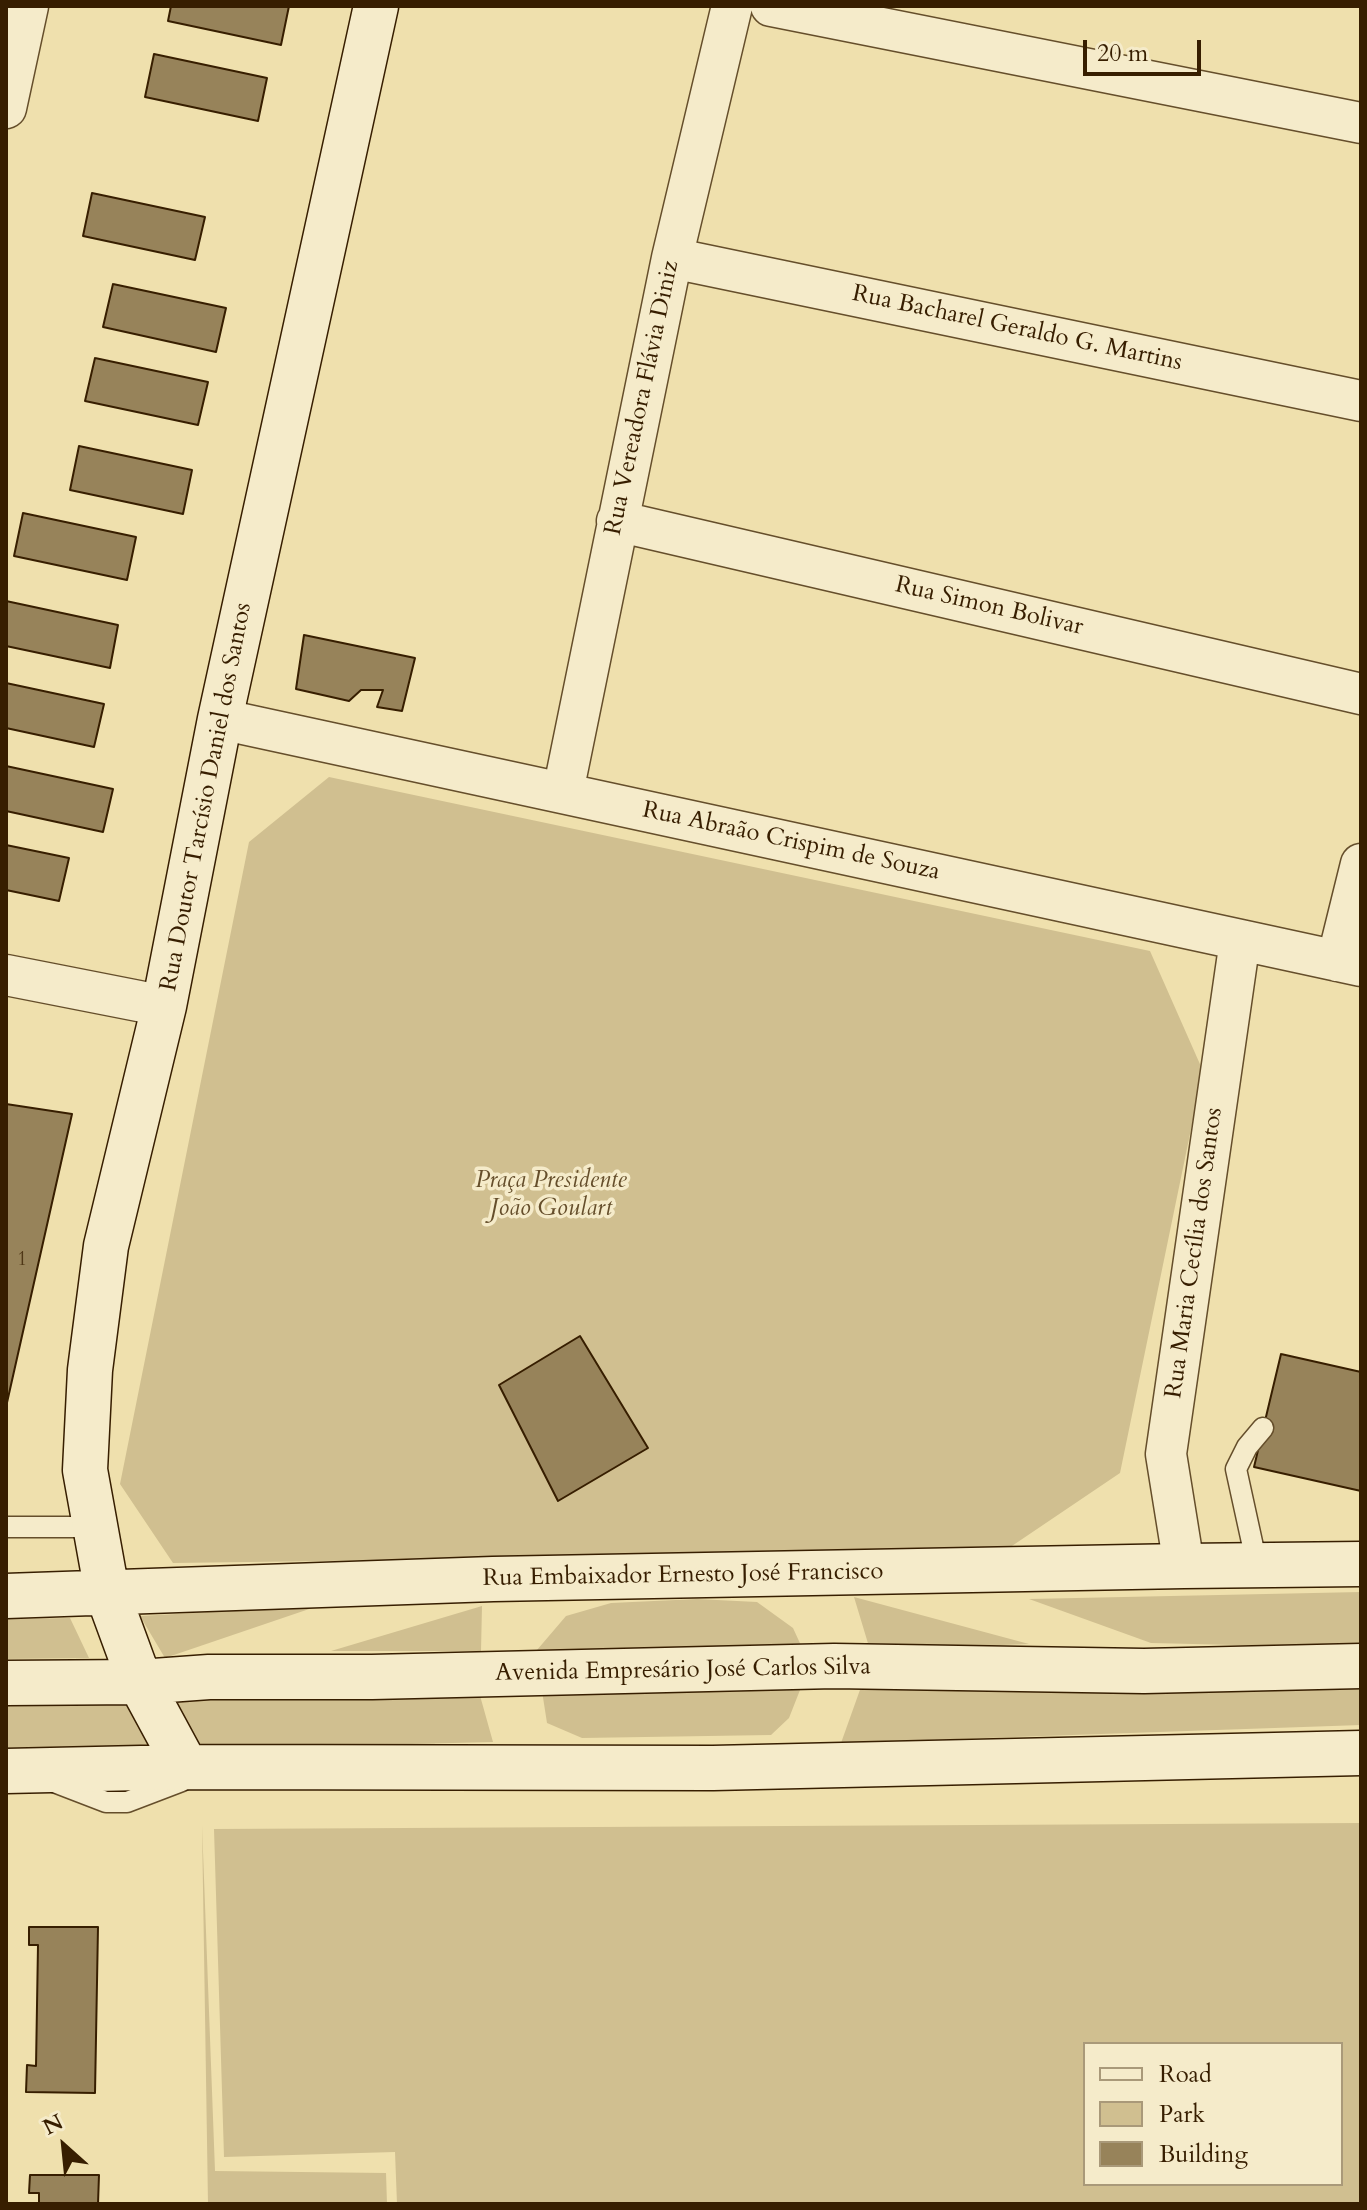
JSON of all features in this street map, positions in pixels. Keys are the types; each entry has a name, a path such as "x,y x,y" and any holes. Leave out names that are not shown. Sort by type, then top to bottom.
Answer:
{"main road":[{"name":"Rua Doutor Tarcísio Daniel dos Santos","path":"202,1767 140,1682 107,1592 85,1470 92,1354 106,1246 164,1006 220,719 376,6"},
{"name":"Rua Embaixador Ernesto José Francisco","path":"6,1596 523,1578 1361,1564"},
{"name":"Avenida Empresário José Carlos Silva","path":"6,1683 834,1666 1144,1671 1361,1666"},
{"path":"15,1770 202,1767 713,1768 1361,1753"}],"street":[{"path":"6,108 28,6"},
{"name":"Rua Vereadora Flávia Diniz","path":"563,792 672,258 732,6"},
{"path":"771,6 1361,123"},
{"name":"Rua Bacharel Geraldo G. Martins","path":"672,258 1361,401"},
{"name":"Rua Simon Bolivar","path":"617,521 1361,694"},
{"name":"Rua Abraão Crispim de Souza","path":"220,719 1349,964"},
{"path":"1349,964 1361,864"},
{"name":"Rua Maria Cecília dos Santos","path":"1184,1566 1166,1454 1240,940"},
{"path":"6,975 164,1006"}],"lane":[{"path":"1257,1565 1236,1469 1247,1447 1263,1428"},
{"path":"6,1527 96,1527"},
{"path":"15,1770 106,1802 127,1802 202,1767"}],"green space":[{"name":"Praça Presidente João Goulart","path":"329,777 1150,951 1203,1071 1120,1473 1003,1552 173,1563 120,1484 249,842"},
{"path":"1361,1592 1361,1648 1151,1643 1029,1599"},
{"path":"854,1597 1029,1644 870,1650"},
{"path":"697,1599 757,1602 793,1628 804,1652 537,1650 566,1616 611,1603"},
{"path":"318,1606 165,1658 140,1616"},
{"path":"482,1606 481,1651 331,1651"},
{"path":"70,1618 89,1658 6,1659 6,1619"},
{"path":"1361,1680 1361,1725 841,1743 861,1687"},
{"path":"800,1690 789,1718 771,1735 582,1738 547,1723 542,1691"},
{"path":"479,1692 493,1742 6,1754 6,1702"},
{"path":"1361,1823 1361,2204 397,2204 395,2152 224,2157 214,1829"},
{"path":"202,1825 215,2171 386,2173 387,2204 208,2204"}],"building":[{"path":"171,6 289,6 281,45 168,21"},
{"path":"154,54 267,78 258,121 145,97"},
{"path":"92,193 205,217 195,260 83,236"},
{"path":"113,284 226,308 216,352 103,327"},
{"path":"95,358 208,382 198,425 85,401"},
{"path":"79,446 192,470 183,514 70,490"},
{"path":"23,513 136,537 127,580 14,556"},
{"path":"6,601 118,625 110,668 6,646"},
{"path":"304,635 415,658 402,711 377,707 383,690 361,690 349,701 296,689"},
{"path":"6,683 104,704 94,747 6,728"},
{"path":"6,766 113,789 103,832 6,811"},
{"path":"6,845 69,858 59,901 6,890"},
{"path":"6,1104 72,1114 6,1407"},
{"path":"580,1336 648,1448 558,1501 499,1385"},
{"path":"1281,1354 1361,1372 1361,1491 1254,1467"},
{"path":"29,1927 98,1927 95,2093 26,2092 27,2065 36,2066 38,1945 29,1945"},
{"path":"30,2175 99,2175 98,2204 39,2204 39,2193 29,2193"}]}
